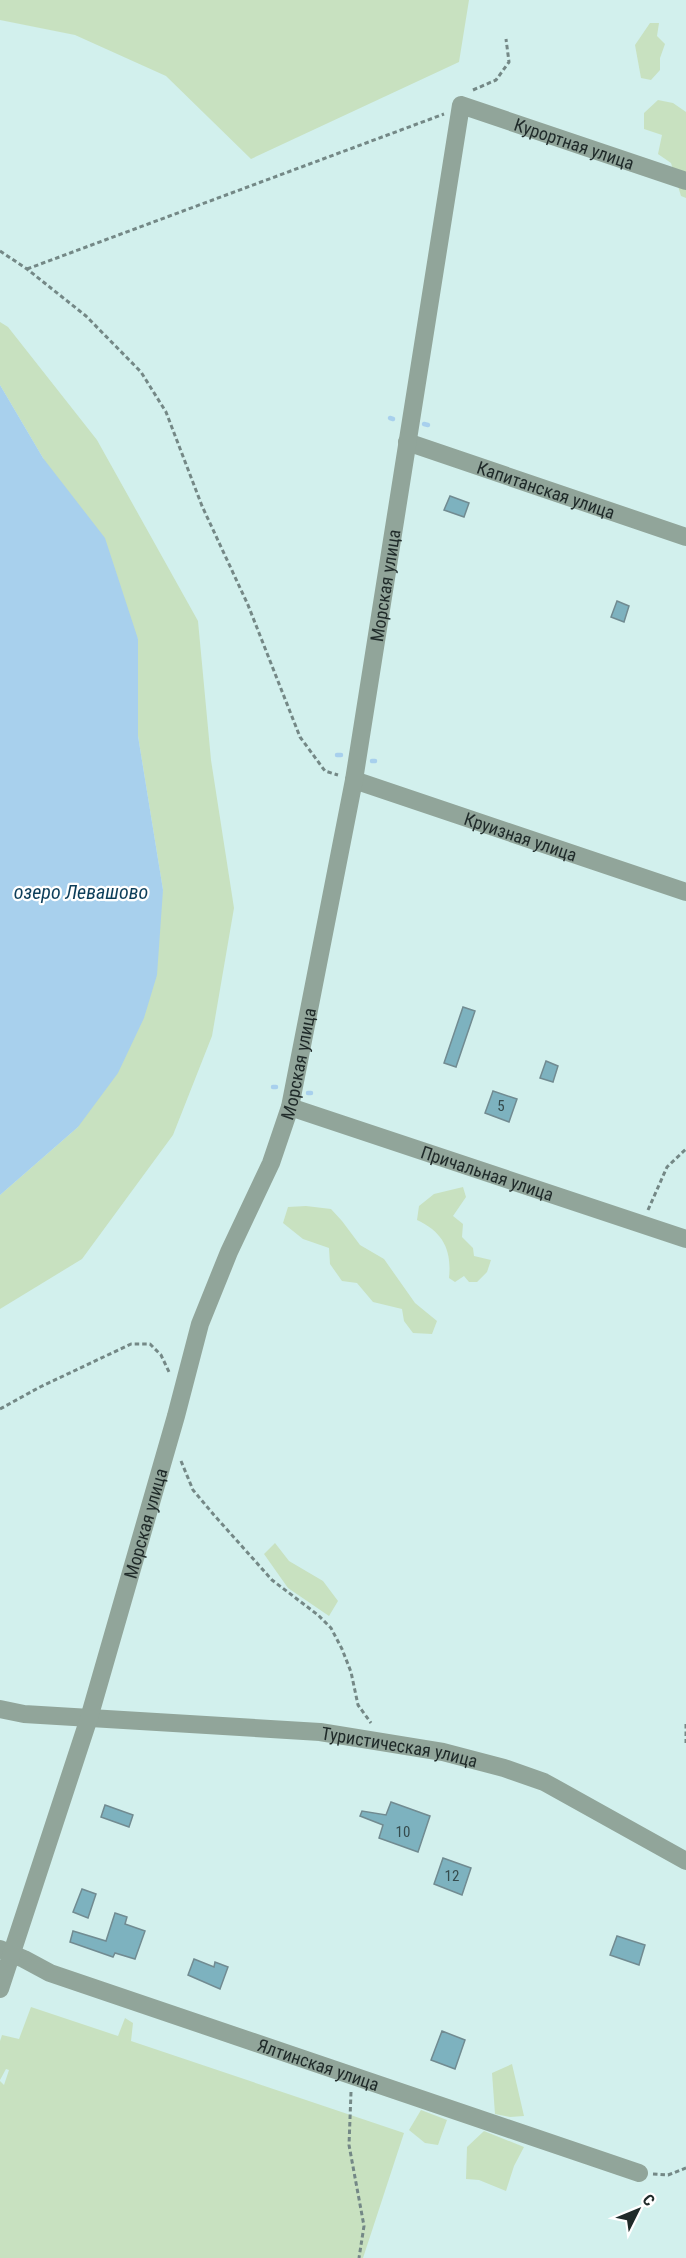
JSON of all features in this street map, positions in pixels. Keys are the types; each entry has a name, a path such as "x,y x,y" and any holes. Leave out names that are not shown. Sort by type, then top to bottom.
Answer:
{"street":[{"name":"Курортная улица","path":"460,103 686,181"},
{"name":"Морская улица","path":"0,1989 6,1951 89,1718 176,1416 200,1324 229,1252 271,1163 290,1107 354,780 460,103"},
{"name":"Капитанская улица","path":"407,442 686,537"},
{"name":"Круизная улица","path":"354,780 686,892"},
{"name":"Причальная улица","path":"290,1107 642,1222 686,1239"},
{"name":"Туристическая улица","path":"0,1709 24,1714 320,1732 443,1752 504,1768 544,1782 686,1861"},
{"name":"Ялтинская улица","path":"6,1951 50,1973 639,2173"}],"path":[{"path":"27,269 460,103 496,80 509,62 506,39"},
{"path":"0,251 27,269 86,316 141,372 166,412 202,506 248,605 300,737 325,771 354,780"},
{"path":"642,1222 667,1167 686,1149"},
{"path":"0,1409 131,1344 150,1344 161,1355 170,1373 171,1383"},
{"path":"180,1457 193,1490 214,1515 273,1580 331,1628 348,1664 358,1705 370,1720 374,1739"},
{"path":"686,1724 686,1743"},
{"path":"353,2075 349,2104 350,2145 364,2226 359,2258"},
{"path":"639,2173 668,2175 686,2168"}],"green space":[{"path":"0,0 469,0 459,62 251,159 166,76 75,35 0,20"},
{"path":"650,23 659,23 657,36 665,44 660,58 660,70 651,80 641,78 635,45"},
{"path":"658,100 673,103 686,112 686,198 681,196 671,163 658,154 662,135 644,129 644,113"},
{"path":"0,322 8,327 97,440 198,621 211,760 234,908 212,1036 173,1135 82,1259 0,1309 0,1195 78,1127 163,890 138,736 138,639 43,458 0,385"},
{"path":"463,1187 466,1197 453,1216 463,1224 462,1237 473,1248 474,1256 491,1260 487,1272 477,1282 469,1282 464,1276 455,1282 449,1278 449,1259 444,1243 433,1230 417,1220 419,1206 434,1194"},
{"path":"306,1206 331,1209 360,1245 384,1259 415,1303 437,1321 432,1334 413,1333 404,1321 402,1309 373,1302 357,1283 342,1281 330,1264 329,1248 303,1239 283,1223 288,1207"},
{"path":"275,1543 289,1561 323,1581 338,1601 329,1616 288,1588 264,1554"},
{"path":"31,2007 118,2036 125,2018 133,2023 131,2041 404,2133 363,2258 0,2258 0,2081 4,2085 9,2070 6,2069 0,2080 0,2041 2,2035 19,2039"},
{"path":"512,2064 524,2116 510,2117 495,2114 492,2073"},
{"path":"421,2110 447,2120 438,2145 425,2143 409,2130"},
{"path":"484,2131 524,2147 514,2166 506,2191 479,2180 466,2179 467,2147"}],"water":[{"name":"озеро Левашово","path":"0,385 43,458 105,538 138,639 138,736 163,890 157,975 144,1018 118,1073 78,1127 0,1195"}],"building":[{"path":"450,496 469,503 464,517 444,510"},
{"path":"617,601 629,606 624,622 611,617"},
{"path":"463,1007 475,1011 456,1067 444,1063"},
{"path":"546,1061 558,1066 553,1082 540,1078"},
{"path":"493,1091 517,1099 509,1122 485,1113"},
{"path":"391,1802 430,1816 418,1852 379,1838 383,1825 360,1816 362,1811 386,1815"},
{"path":"105,1805 133,1815 129,1827 101,1817"},
{"path":"443,1858 471,1868 462,1895 434,1884"},
{"path":"82,1889 96,1894 88,1918 73,1912"},
{"path":"115,1913 127,1917 125,1924 145,1931 135,1959 115,1953 113,1957 70,1942 73,1931 106,1941"},
{"path":"617,1936 645,1945 639,1965 610,1955"},
{"path":"194,1959 214,1967 215,1962 228,1967 220,1989 188,1975"},
{"path":"442,2031 465,2040 455,2069 431,2060"}],"waterway":[{"path":"424,424 428,425"}]}
